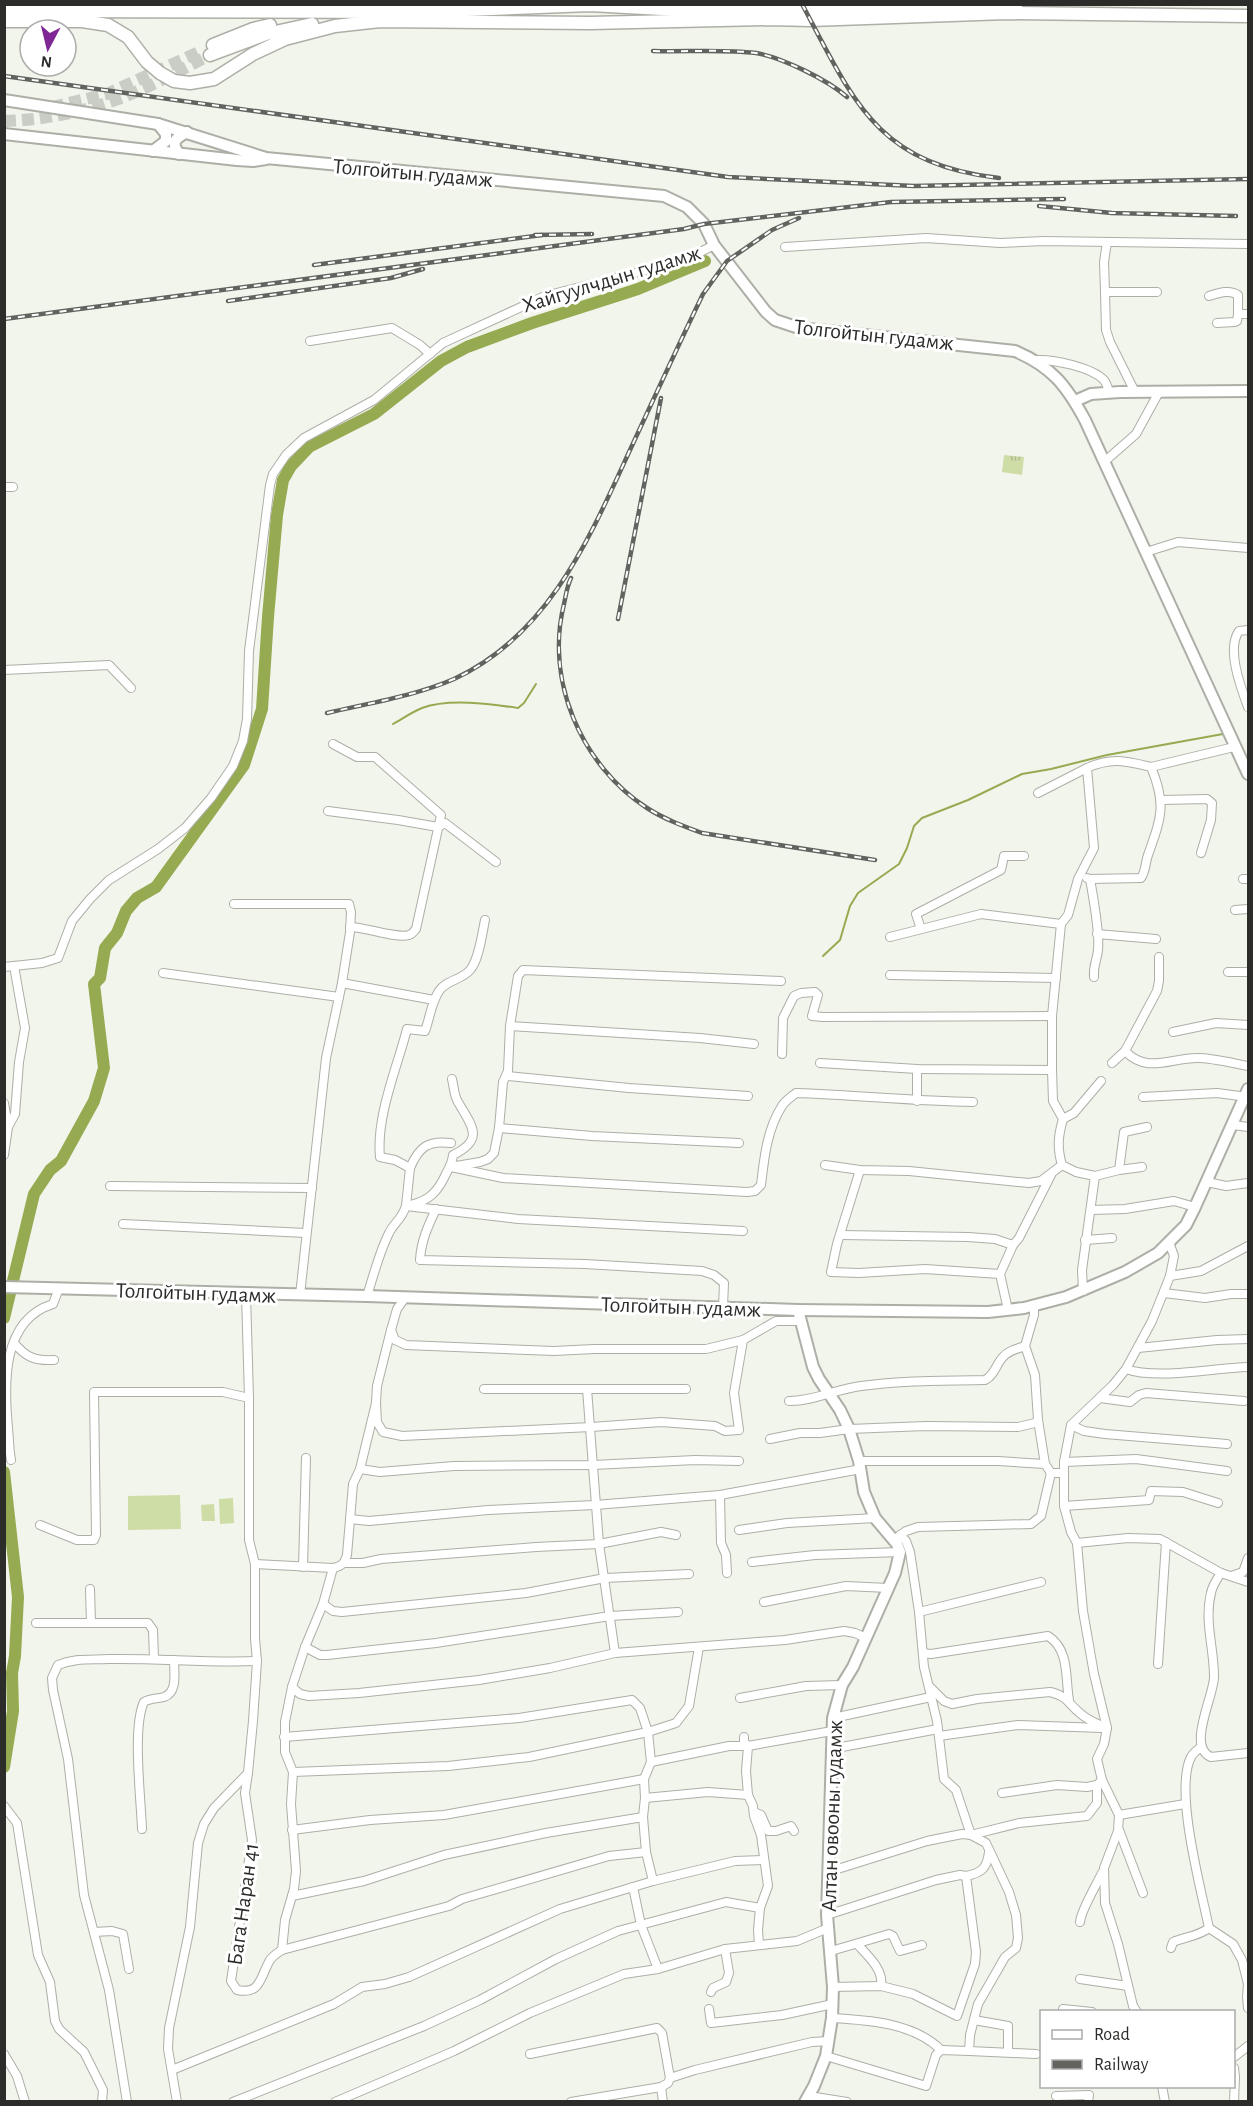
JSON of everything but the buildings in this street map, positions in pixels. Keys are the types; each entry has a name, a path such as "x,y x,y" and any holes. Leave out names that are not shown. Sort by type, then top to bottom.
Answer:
{"highway":[{"path":"4,11 248,8 471,12 590,5 717,12 953,5 1248,16"},
{"path":"4,21 82,21 108,25 128,37 147,62 160,73 174,81 190,83 214,79 253,54 280,41 335,26 380,21 590,23 811,20 1073,5 1248,7"},
{"path":"323,11 315,16 253,29 209,51 266,34 315,23 335,26"}],"main road":[{"name":"Толгойтын гудамж","path":"4,100 158,124 266,158 664,196 687,207 704,224 714,245 766,312 775,320 788,325 978,345 1015,351 1036,360 1064,384 1075,400 1234,747 1248,770"},
{"path":"153,151 166,141 166,134 158,124"},
{"path":"179,154 174,142 187,132"},
{"name":"Толгойтын гудамж","path":"4,134 237,160 253,161 266,158"},
{"path":"1075,400 1091,394 1109,393 1248,391"},
{"name":"Толгойтын гудамж","path":"4,1287 723,1307 799,1316 968,1313 1034,1306 1083,1291 1144,1262 1169,1242 1186,1225 1247,1094"},
{"path":"799,1316 813,1367 849,1429 860,1465 864,1492 875,1518 897,1538 900,1552"},
{"name":"Алтан овооны гудамж","path":"807,2098 826,2056 833,2004 827,1914 833,1718 842,1685 888,1588 898,1564 900,1552"}],"street":[{"path":"785,247 926,238 1000,243 1044,241 1248,244"},
{"path":"1107,242 1104,261 1106,330 1135,392"},
{"name":"Хайгуулчдын гудамж","path":"14,966 42,963 58,958 72,921 90,899 109,880 175,837 211,798 233,766 243,741 247,719 249,651 270,485 273,474 286,455 304,438 374,400 443,343 521,305 545,296 685,260 714,245"},
{"path":"1209,296 1226,291 1238,295 1238,315 1235,322 1217,323"},
{"path":"1105,292 1157,292"},
{"path":"1238,315 1248,314"},
{"path":"310,341 392,328 430,354"},
{"path":"1036,360 1057,360 1099,376 1107,385 1109,393"},
{"path":"1104,462 1136,434 1159,392"},
{"path":"1146,552 1178,542 1248,548"},
{"path":"1248,630 1239,631 1234,645 1236,663 1248,707"},
{"path":"4,670 109,665 131,687"},
{"path":"333,744 357,757 375,757 441,815 416,929 413,933 408,936 350,927"},
{"path":"1038,794 1100,762 1112,760 1151,767 1234,747"},
{"path":"1080,875 1090,879 1141,878 1145,873 1147,858 1159,827 1161,800 1151,767"},
{"path":"1063,1119 1053,1101 1052,1016 1061,924 1068,915 1080,875 1094,848 1087,768"},
{"path":"1161,800 1207,799 1212,803 1211,820 1201,853"},
{"path":"328,811 438,827 445,823 496,862"},
{"path":"921,929 916,914 1000,870 1004,856 1024,856"},
{"path":"1090,879 1098,950 1093,965 1094,977"},
{"path":"234,904 349,904 351,912 342,983 326,1058 300,1295"},
{"path":"1235,910 1248,909"},
{"path":"890,937 981,914 1061,924"},
{"path":"410,1168 395,1160 380,1156 379,1146 388,1089 407,1029 425,1031 434,1000 445,984 470,970 478,951 485,920"},
{"path":"1096,934 1156,939"},
{"path":"1112,1063 1125,1051 1157,991 1158,957"},
{"path":"4,967 14,966 25,1028 19,1062 15,1114 8,1127"},
{"path":"451,1167 488,1159 494,1153 499,1128 503,1082 507,1076 510,1026 518,976 523,970 782,981"},
{"path":"1228,972 1248,972"},
{"path":"162,973 339,997"},
{"path":"890,975 1056,978"},
{"path":"342,983 434,1000"},
{"path":"782,1054 783,1018 794,996 801,993 815,992 818,995 812,1016 1052,1016"},
{"path":"1173,1032 1216,1023 1248,1025"},
{"path":"510,1026 700,1038 753,1044"},
{"path":"1125,1051 1131,1057 1156,1065 1197,1058 1248,1066"},
{"path":"820,1063 917,1069 1052,1070"},
{"path":"917,1069 917,1101"},
{"path":"507,1076 629,1088 748,1096"},
{"path":"406,1206 423,1202 430,1197 451,1167 453,1155 464,1150 471,1143 473,1132 471,1120 456,1100 452,1079"},
{"path":"1101,1081 1074,1113 1063,1119 1058,1135 1058,1152 1062,1165 1076,1172 1095,1176 1142,1167"},
{"path":"1143,1097 1217,1092 1247,1094"},
{"path":"451,1167 503,1178 747,1192 755,1191 761,1185 764,1155 771,1132 782,1106 796,1093 917,1101 973,1102"},
{"path":"4,1103 8,1127 4,1155"},
{"path":"1233,1125 1248,1127"},
{"path":"1119,1170 1124,1132 1147,1126"},
{"path":"499,1128 592,1136 739,1143"},
{"path":"368,1296 376,1264 389,1230 403,1217 410,1168 419,1150 438,1141 451,1143"},
{"path":"825,1166 860,1170 909,1171 1029,1183 1041,1181 1062,1165"},
{"path":"860,1170 837,1244 831,1272 859,1273 925,1269 1000,1274"},
{"path":"1008,1310 1000,1274 1052,1173"},
{"path":"1083,1291 1082,1270 1085,1240 1095,1176"},
{"path":"1207,1182 1226,1186 1248,1183"},
{"path":"110,1186 312,1188"},
{"path":"1091,1210 1125,1209 1174,1200 1195,1207"},
{"path":"406,1206 518,1219 742,1231"},
{"path":"436,1209 421,1248 420,1260 585,1264 702,1271 719,1277 724,1282 723,1307"},
{"path":"123,1224 306,1233"},
{"path":"841,1235 968,1237 995,1239 1013,1245"},
{"path":"1085,1240 1112,1238"},
{"path":"828,1872 927,1841 970,1835 1019,1823 1087,1816 1097,1803 1100,1782 1097,1759 1104,1744 1107,1728 1094,1674 1083,1611 1077,1543 1071,1532 1064,1506 1064,1462 1071,1425 1126,1369 1138,1348 1170,1276 1174,1256 1169,1242"},
{"path":"1170,1276 1201,1271 1248,1246"},
{"path":"11,1460 5,1392 8,1364 19,1330 28,1318 53,1304 54,1288"},
{"path":"1164,1293 1205,1298 1248,1293"},
{"path":"177,2102 168,2049 169,2028 190,1927 198,1843 204,1824 214,1808 248,1773 257,1661 255,1564 249,1540 246,1294"},
{"path":"405,1298 397,1310 377,1386 377,1422 383,1432 392,1435 661,1422 715,1426 725,1431 739,1430 734,1393 743,1340"},
{"path":"897,1538 906,1531 918,1527 1031,1524 1041,1516 1051,1473 1045,1464 1038,1420 1035,1375 1025,1346 1034,1315 1034,1306"},
{"path":"391,1330 394,1340 406,1345 554,1351 706,1349 743,1340 776,1321 799,1316"},
{"path":"1138,1348 1248,1339"},
{"path":"14,1343 24,1355 43,1360 54,1360"},
{"path":"789,1401 813,1400 828,1393 860,1386 986,1380 1004,1356 1010,1351 1025,1346"},
{"path":"1126,1369 1139,1374 1248,1367"},
{"path":"484,1389 686,1389"},
{"path":"588,1389 595,1505 615,1653"},
{"path":"40,1525 77,1540 94,1540 96,1536 94,1392 223,1392 249,1398"},
{"path":"1100,1398 1130,1402 1146,1393 1244,1401"},
{"path":"255,1564 333,1568 340,1567 344,1563 349,1543 353,1484 360,1469 376,1403"},
{"path":"770,1439 800,1433 849,1429 926,1426 1018,1427 1035,1423 1038,1420"},
{"path":"1071,1425 1084,1431 1105,1434 1227,1444"},
{"path":"303,1567 306,1458"},
{"path":"1064,1462 1136,1459 1227,1471"},
{"path":"360,1469 380,1472 454,1466 739,1461"},
{"path":"350,1519 369,1521 488,1510 595,1505 720,1494 860,1465 998,1461 1045,1464"},
{"path":"1051,1473 1063,1473"},
{"path":"1064,1506 1149,1500 1150,1491 1184,1492 1218,1503"},
{"path":"720,1494 721,1543 726,1555 727,1573"},
{"path":"739,1530 787,1523 875,1518"},
{"path":"344,1563 599,1544 661,1532 676,1535"},
{"path":"897,1538 906,1541 910,1552 923,1653 939,1732 944,1779 956,1790 970,1835"},
{"path":"1077,1543 1128,1538 1160,1539 1221,1573 1248,1582"},
{"path":"1158,1664 1166,1542"},
{"path":"752,1562 815,1555 900,1552"},
{"path":"1231,1576 1243,1572 1248,1558"},
{"path":"333,1568 323,1604 292,1686 284,1737 285,1752 293,1772 448,1766 518,1758 648,1732 676,1723 689,1706 699,1647"},
{"path":"1221,1573 1211,1592 1208,1623 1215,1677 1211,1697 1203,1716 1201,1747 1206,1755 1211,1757 1248,1753"},
{"path":"323,1604 333,1611 342,1612 526,1593 605,1578 689,1574"},
{"path":"919,1612 1041,1582"},
{"path":"764,1602 846,1586 888,1588"},
{"path":"90,1588 91,1623"},
{"path":"305,1647 320,1655 327,1655 436,1643 610,1617 678,1612"},
{"path":"36,1623 148,1623 153,1630 154,1659"},
{"path":"292,1686 300,1694 309,1696 359,1693 479,1680 550,1668 615,1653 786,1640 844,1631 866,1638"},
{"path":"923,1653 931,1654 1048,1636 1055,1641 1062,1652 1069,1700"},
{"path":"127,2102 109,1990 84,1895 68,1759 53,1690 54,1671 58,1665 76,1660 257,1661"},
{"path":"142,1829 138,1750 140,1715 144,1702 171,1693 174,1687 174,1660"},
{"path":"740,1698 806,1686 842,1685"},
{"path":"928,1686 944,1701 952,1704 977,1699 1050,1692 1060,1694 1090,1721 1107,1728"},
{"path":"833,1718 931,1697"},
{"path":"284,1737 519,1718 632,1700 640,1708 648,1732 651,1762 644,1779 644,1817 646,1852 653,1881"},
{"path":"831,1749 939,1732 1018,1725 1107,1728"},
{"path":"651,1762 729,1746 748,1746 832,1731"},
{"path":"744,1737 744,1742 748,1746 746,1771 748,1795 761,1835 768,1886 760,1908 759,1945"},
{"path":"1201,1747 1192,1755 1188,1766 1185,1803 1209,1928 1233,1944 1242,1960 1248,1984 1248,2008"},
{"name":"Бага Наран 41","path":"248,1773 245,1793 252,1840 231,1981 232,1986 237,1990 246,1992 257,1986 272,1958 282,1950 285,1920 296,1871 291,1804 293,1772"},
{"path":"292,1830 370,1820 444,1815 644,1779"},
{"path":"1002,1793 1057,1785 1087,1787 1100,1782"},
{"path":"1100,1782 1119,1815 1119,1830 1143,1893"},
{"path":"645,1798 708,1792 748,1795"},
{"path":"1119,1815 1185,1803"},
{"path":"4,1806 17,1823 38,1955 50,1982 56,2021 59,2029 84,2052 103,2090 102,2102"},
{"path":"754,1812 761,1815 768,1831 791,1826 794,1831"},
{"path":"292,1896 364,1881 444,1855 546,1833 644,1817"},
{"path":"1080,1922 1081,1915 1104,1868 1119,1830"},
{"path":"969,2051 978,2004 1005,1957 1016,1948 1018,1938 1016,1915 1009,1892 990,1851 983,1840 970,1835"},
{"path":"827,1914 936,1880 978,1873 988,1863 990,1851"},
{"path":"282,1950 449,1906 462,1899 609,1856 646,1852"},
{"path":"172,2070 334,2004 362,1986 385,1984 409,1977 560,1909 653,1881 735,1861 763,1860"},
{"path":"1104,1868 1105,1903 1136,2010"},
{"path":"833,1987 881,1986 913,1994 957,2016 975,1964 976,1952 966,1876"},
{"path":"633,1887 641,1925 658,1969"},
{"path":"233,2102 423,2026 480,2000 556,1959 618,1931 726,1902 760,1908"},
{"path":"335,2102 454,2051 530,2013 624,1974 658,1969 725,1949 797,1941 828,1928"},
{"path":"1171,1948 1173,1942 1183,1937 1202,1933 1209,1928"},
{"path":"94,1932 117,1931 123,1934 129,1969"},
{"path":"831,1952 889,1934 893,1936 900,1951 922,1945"},
{"path":"858,1945 876,1967 881,1977 881,1986"},
{"path":"711,1992 713,1988 726,1982 729,1972 725,1949"},
{"path":"1080,1979 1128,1986"},
{"path":"709,2009 711,2023 782,2015 833,2004"},
{"path":"1063,2009 1073,2010"},
{"path":"832,2018 880,2021 931,2040 941,2050 1036,2054"},
{"path":"974,2020 1008,2026 1008,2052"},
{"path":"530,2054 657,2028 662,2033 670,2078 668,2083 661,2087 571,2102"},
{"path":"670,2078 812,2042 829,2041"},
{"path":"1235,2055 1248,2046"},
{"path":"826,2056 926,2086 936,2055 941,2050"},
{"path":"4,2054 17,2076 25,2102"},
{"path":"661,2087 663,2102"},
{"path":"1056,2096 1089,2095 1088,2102"},
{"path":"807,2098 848,2102"}],"green space":[{"path":"1004,455 1024,457 1022,475 1002,472"},
{"path":"180,1495 181,1529 128,1530 128,1496"},
{"path":"233,1498 234,1523 220,1524 219,1499"},
{"path":"214,1504 215,1521 202,1521 201,1505"}],"waterway":[{"path":"4,1318 34,1194 50,1170 61,1161 94,1101 104,1068 94,984 100,978 105,948 117,933 126,911 137,898 156,887 244,765 262,709 277,515 283,480 291,466 309,447 374,414 441,361 467,347 532,323 638,289 705,261"},
{"path":"393,724 422,708 444,703 518,708 536,684"},
{"path":"823,956 840,940 850,906 858,893 899,864 914,826 922,818 968,800 1022,774 1107,755 1223,734"},
{"path":"4,1472 18,1597 12,1673 13,1711 4,1767"}],"tunnel":[{"path":"52,107 107,94 201,51"},
{"path":"4,121 53,116 101,105 141,90 210,55"}],"railway":[{"path":"802,4 855,98 874,122 897,143 924,159 958,171 999,178"},
{"path":"653,51 730,51 766,55 791,64 839,90 847,97"},
{"path":"4,76 728,177 914,186 1248,179"},
{"path":"4,319 684,229 704,224 891,202 1064,199"},
{"path":"1039,206 1112,213 1236,216"},
{"path":"327,713 408,695 454,679 487,660 516,637 541,611 562,581 599,517 703,294 727,261 772,230 799,218"},
{"path":"535,235 592,234"},
{"path":"314,265 542,235"},
{"path":"228,301 391,278 423,269"},
{"path":"618,619 661,398"},
{"path":"571,578 559,633 560,662 565,691 574,719 587,745 604,769 624,790 653,812 702,833 875,860"}]}
